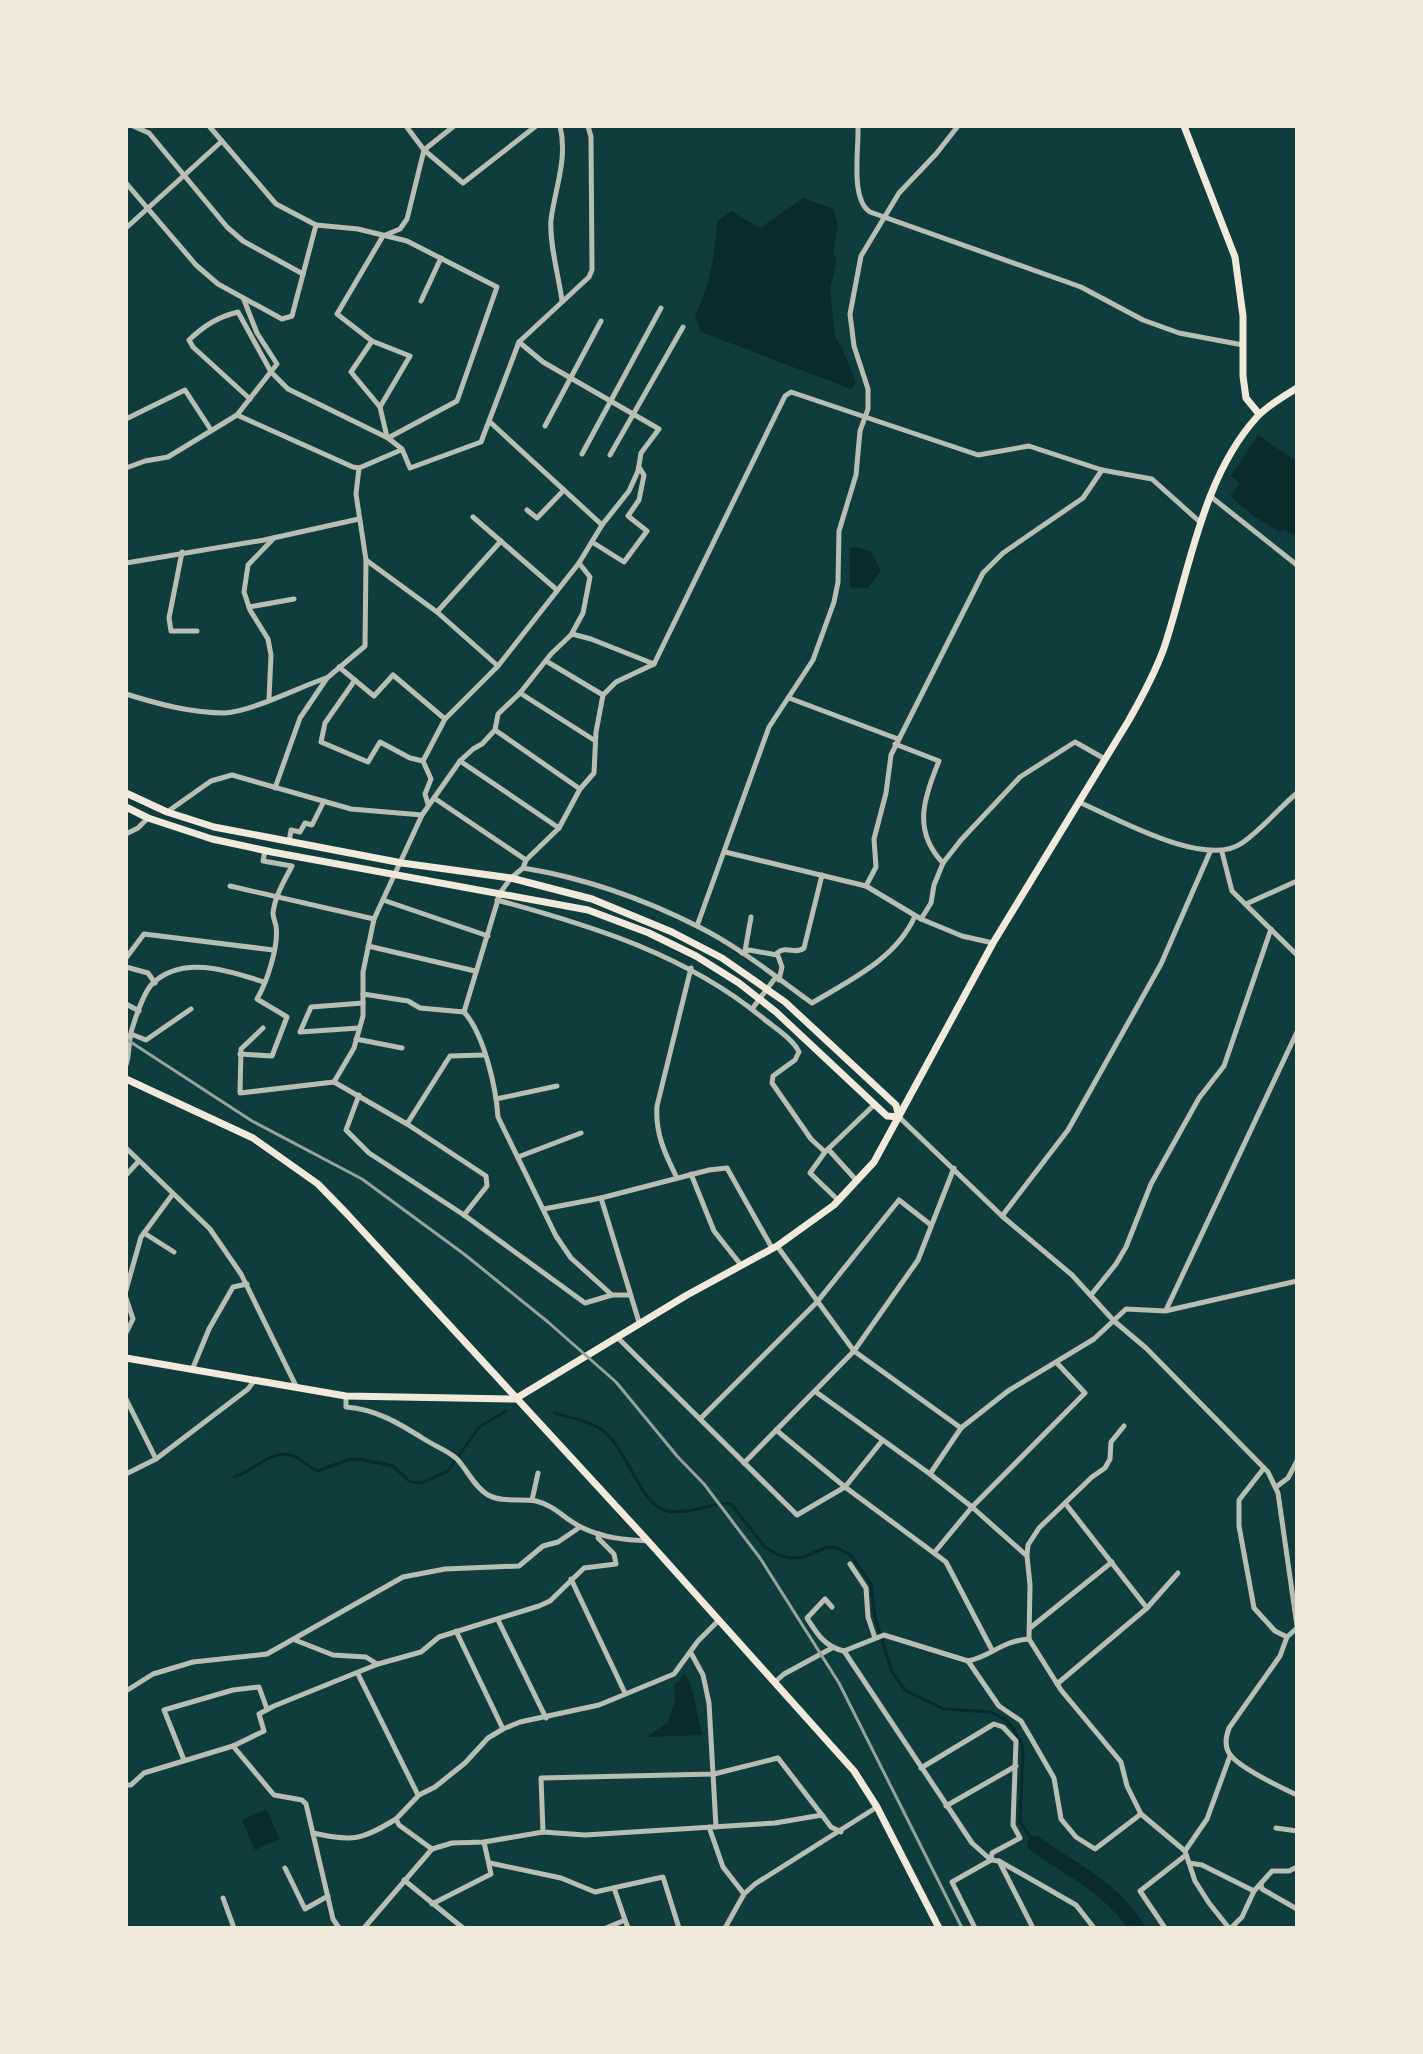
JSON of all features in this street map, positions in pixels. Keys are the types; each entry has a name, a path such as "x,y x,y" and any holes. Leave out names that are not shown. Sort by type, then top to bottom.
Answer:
{"main road":[{"path":"1184,126 1235,257 1243,316 1246,398 1259,414"},
{"path":"126,1358 346,1396 515,1399 639,1322 775,1247 838,1201 874,1162 993,943 1129,720 1162,652 1210,495 1233,450 1259,414 1297,388"},
{"path":"126,793 167,812 214,827 402,863 511,878 592,899 672,932 722,958 785,1002 896,1105 899,1117"},
{"path":"126,807 148,818 212,839 396,873 499,896 588,910 649,933 696,956 739,983 776,1012 887,1116 899,1117"},
{"path":"126,1079 253,1138 318,1184 648,1541 854,1771 877,1807 939,1928"}],"street":[{"path":"126,133 132,126 149,133 227,227 243,241 303,274"},
{"path":"209,126 276,204 316,225 358,229 407,241 497,287 457,401 388,438"},
{"path":"406,126 424,150 463,183 536,126"},
{"path":"380,407 410,356 372,341 337,314 383,236 400,229 407,219 424,150 454,126"},
{"path":"560,126 562,172 551,222 562,302"},
{"path":"250,399 189,340 222,315 238,312 271,372 288,389 388,438 402,449 410,468 481,442 519,342 589,277 592,270 591,137 588,126"},
{"path":"858,126 860,201 870,212 1081,287 1155,325 1200,338 1243,345"},
{"path":"697,926 769,727 813,660 834,602 838,582 839,531 856,475 860,431 866,418 868,389 854,346 850,314 861,256 899,193 958,126"},
{"path":"126,228 222,141"},
{"path":"126,183 196,265 218,284 282,319 292,316 316,225"},
{"path":"421,301 441,258"},
{"path":"126,468 168,457 237,415 277,364 257,333 244,300"},
{"path":"582,454 661,308"},
{"path":"545,426 601,321"},
{"path":"610,455 683,327"},
{"path":"372,341 351,372 380,407 388,438"},
{"path":"423,761 445,719 498,666 579,563 602,525 629,491 641,453 659,429 543,362 519,342"},
{"path":"126,419 185,390 211,430"},
{"path":"464,1012 499,896 511,878 523,868 526,860 559,828 580,789 594,773 599,706 603,695 616,682 654,664 788,393 978,455 1029,446 1102,470 1152,479 1202,524"},
{"path":"237,415 359,468 402,449"},
{"path":"490,422 602,525"},
{"path":"592,542 624,562 647,531 628,516 639,500 644,475 639,467"},
{"path":"275,788 300,718 327,678 365,646 366,560 356,494 359,468"},
{"path":"866,886 876,867 874,839 886,793 891,755 983,573 1003,553 1083,498 1102,470"},
{"path":"527,510 537,518 564,490"},
{"path":"1210,495 1297,565"},
{"path":"473,517 557,590"},
{"path":"126,563 274,538 359,519"},
{"path":"269,699 268,639 244,592 248,565 274,538"},
{"path":"437,612 501,541"},
{"path":"182,552 169,618 171,631 197,631"},
{"path":"366,560 437,612 498,666"},
{"path":"334,1082 360,1028 363,972 374,919 422,815 460,761 495,730 498,714 570,635 583,613 590,577 579,563"},
{"path":"249,607 294,599"},
{"path":"570,635 591,639 654,664"},
{"path":"545,661 603,695"},
{"path":"339,667 374,696 393,675 445,719"},
{"path":"126,694 164,706 226,713 252,707 327,678"},
{"path":"355,680 325,723 321,742 368,762 380,742 410,758 423,761"},
{"path":"520,693 595,741"},
{"path":"789,698 939,761 923,808 931,847 943,863"},
{"path":"495,730 580,789"},
{"path":"523,868 576,879 624,894 697,926 744,952 812,1003 873,967 896,945 931,903 943,863 1031,769 1075,742 1105,759"},
{"path":"423,761 431,779 425,794 428,804"},
{"path":"460,761 559,828"},
{"path":"167,812 219,777 232,775 351,809 422,815"},
{"path":"1078,802 1191,849 1222,852 1240,844 1297,793"},
{"path":"434,798 526,860"},
{"path":"288,843 291,830 300,832 305,823 312,825 324,801"},
{"path":"126,834 148,818"},
{"path":"240,1054 272,1056 287,1017 257,999 264,988 272,961 276,897 292,866 263,861 265,851"},
{"path":"725,852 866,886 918,918 962,936 993,943"},
{"path":"1002,1216 1068,1130 1161,964 1210,852"},
{"path":"1222,852 1232,891 1297,955"},
{"path":"744,952 777,955 785,949 796,951 804,948 822,875"},
{"path":"1246,904 1297,881"},
{"path":"230,886 374,919"},
{"path":"499,896 647,947 691,968 752,1009 796,1047 798,1057 773,1076 772,1083 811,1139 857,1181"},
{"path":"383,900 488,936"},
{"path":"744,952 751,917"},
{"path":"1091,1295 1126,1247 1151,1184 1199,1098 1224,1066 1271,929"},
{"path":"126,958 144,934 273,950"},
{"path":"368,946 475,971"},
{"path":"752,1009 778,978 782,967 777,955"},
{"path":"126,967 148,973 155,983"},
{"path":"126,1065 139,1011 155,983 183,967 231,971 264,982"},
{"path":"677,1178 655,1124 691,968"},
{"path":"363,994 408,1001 420,1008 464,1012 474,1023 496,1099 498,1117 556,1236 571,1258 612,1295"},
{"path":"360,1028 300,1032 311,1007 363,1003"},
{"path":"126,1004 139,1011"},
{"path":"131,1034 146,1040 191,1009"},
{"path":"263,1028 241,1049 240,1093 334,1082 359,1095 486,1176 487,1186 464,1215"},
{"path":"1165,1311 1297,1032"},
{"path":"356,1039 402,1048"},
{"path":"407,1124 450,1056 484,1055"},
{"path":"496,1099 557,1086"},
{"path":"359,1095 346,1130 369,1153 464,1215 585,1303 612,1295 629,1295"},
{"path":"838,1201 810,1173 826,1150 875,1104"},
{"path":"899,1117 1002,1216 1072,1275 1114,1321 1146,1348 1264,1467 1276,1487 1297,1627 1287,1637 1280,1656 1229,1728 1226,1740 1230,1756 1207,1819 1185,1853 1140,1891 1165,1928"},
{"path":"518,1157 581,1133"},
{"path":"126,1148 210,1229 247,1284 297,1388"},
{"path":"126,1175 138,1162"},
{"path":"544,1209 727,1168 775,1247 854,1351 961,1428"},
{"path":"744,1463 854,1351 918,1260 954,1168"},
{"path":"691,1174 714,1231 741,1265"},
{"path":"126,1290 144,1233 172,1195"},
{"path":"601,1198 639,1322"},
{"path":"701,1418 817,1302 899,1200 931,1225"},
{"path":"144,1233 174,1252"},
{"path":"930,1474 961,1428 1008,1391 1094,1339 1126,1309 1165,1311 1297,1281"},
{"path":"192,1370 209,1329 233,1287 247,1284"},
{"path":"126,1298 133,1319 126,1333"},
{"path":"617,1337 797,1515 845,1487 882,1441"},
{"path":"934,1553 972,1507 1085,1393 1057,1363"},
{"path":"126,1474 156,1459 248,1389 254,1381"},
{"path":"816,1392 930,1474 1027,1556"},
{"path":"346,1396 346,1407 396,1421 446,1451 458,1460 487,1494 501,1499 532,1500 557,1509 580,1527 599,1534 648,1541"},
{"path":"126,1399 156,1459"},
{"path":"1124,1426 1111,1442 1110,1459 1105,1468 1039,1528 1028,1545 1029,1639 1057,1684 1121,1762 1127,1786 1141,1814 1185,1853 1195,1881 1230,1928 1242,1917 1254,1891 1272,1871 1289,1871 1297,1867"},
{"path":"776,1430 845,1487 946,1562 992,1650"},
{"path":"1276,1487 1288,1478 1297,1461"},
{"path":"1264,1467 1239,1500 1241,1540 1254,1608 1275,1631 1287,1637"},
{"path":"532,1500 538,1473"},
{"path":"1065,1503 1147,1608"},
{"path":"126,1691 153,1674 193,1662 267,1654 392,1581 445,1569 519,1566 543,1546 558,1542 580,1527"},
{"path":"126,1785 131,1785 144,1773 233,1746 264,1731 259,1714 267,1709 378,1664 421,1652 439,1637 550,1601 584,1568 616,1564 614,1554 598,1538 599,1534"},
{"path":"1029,1629 1112,1562"},
{"path":"850,1564 866,1588 867,1611 879,1637"},
{"path":"1057,1684 1147,1608 1178,1573"},
{"path":"571,1579 625,1693"},
{"path":"832,1607 825,1599 807,1618 832,1648 844,1651 879,1637 968,1661 1015,1640 1029,1639"},
{"path":"498,1620 546,1718"},
{"path":"313,1833 342,1840 368,1836 396,1819 419,1795 435,1787 465,1763 488,1738 503,1729 520,1722 599,1705 674,1674 698,1641 719,1620"},
{"path":"456,1631 503,1729"},
{"path":"295,1640 333,1655 366,1657 378,1664"},
{"path":"775,1682 832,1648"},
{"path":"844,1651 972,1843 991,1860 999,1861 1076,1905 1094,1928"},
{"path":"691,1653 703,1675 709,1703 716,1827"},
{"path":"968,1661 999,1706 1021,1721 1054,1778 1061,1819 1076,1837 1095,1849 1141,1814"},
{"path":"358,1674 419,1795"},
{"path":"184,1760 164,1710 233,1690 259,1687 267,1709"},
{"path":"921,1768 994,1724 1003,1727 1016,1741 1013,1825 1020,1838 992,1853 991,1860"},
{"path":"233,1746 274,1795 302,1800 306,1804 337,1926 327,1928"},
{"path":"1230,1756 1297,1795"},
{"path":"543,1832 541,1778 714,1774 778,1758 831,1827 841,1832"},
{"path":"946,1806 1016,1766"},
{"path":"725,1928 744,1894 877,1807"},
{"path":"364,1928 432,1849 452,1843 484,1842 543,1832 585,1835 794,1821 822,1815"},
{"path":"396,1819 399,1825 432,1849"},
{"path":"709,1827 723,1867 744,1894"},
{"path":"1276,1828 1297,1831"},
{"path":"432,1904 491,1874 484,1842"},
{"path":"975,1928 952,1882 991,1860"},
{"path":"999,1861 1033,1928"},
{"path":"490,1863 561,1878 595,1892 663,1877 679,1928"},
{"path":"1189,1863 1202,1865 1254,1891"},
{"path":"285,1868 305,1909 328,1896"},
{"path":"404,1880 463,1928"},
{"path":"1261,1884 1262,1889 1297,1909"},
{"path":"614,1888 628,1928"},
{"path":"223,1898 234,1928"},
{"path":"606,1928 625,1920"}],"water":[{"path":"803,198 834,209 838,226 833,253 837,260 830,288 835,337 856,383 851,389 701,332 695,316 711,270 717,222 731,211 760,228"},
{"path":"1258,435 1297,462 1297,532 1294,535 1283,529 1280,532 1252,515 1230,496 1240,483 1231,476"},
{"path":"850,548 871,551 881,571 868,588 853,588 850,585"},
{"path":"683,1674 692,1689 702,1735 647,1737 668,1722 675,1700 674,1685"},
{"path":"266,1809 280,1839 255,1850 242,1820"}],"waterway":[{"path":"234,1477 272,1457 288,1454 318,1471 358,1459 393,1466 410,1482 421,1483 448,1471 479,1427 506,1411"},
{"path":"554,1413 588,1423 606,1433 648,1498 664,1510 681,1512 731,1504 765,1547 778,1555 804,1557 827,1547 851,1555 871,1584 875,1617 892,1672 906,1691 944,1709 991,1712 1013,1728 1022,1744 1023,1753 1020,1822 1035,1844"},
{"path":"1035,1844 1103,1891 1137,1928"}],"railway":[{"path":"126,1039 252,1121 362,1179 464,1254 616,1382 704,1484 760,1558 839,1683 962,1928"}]}
